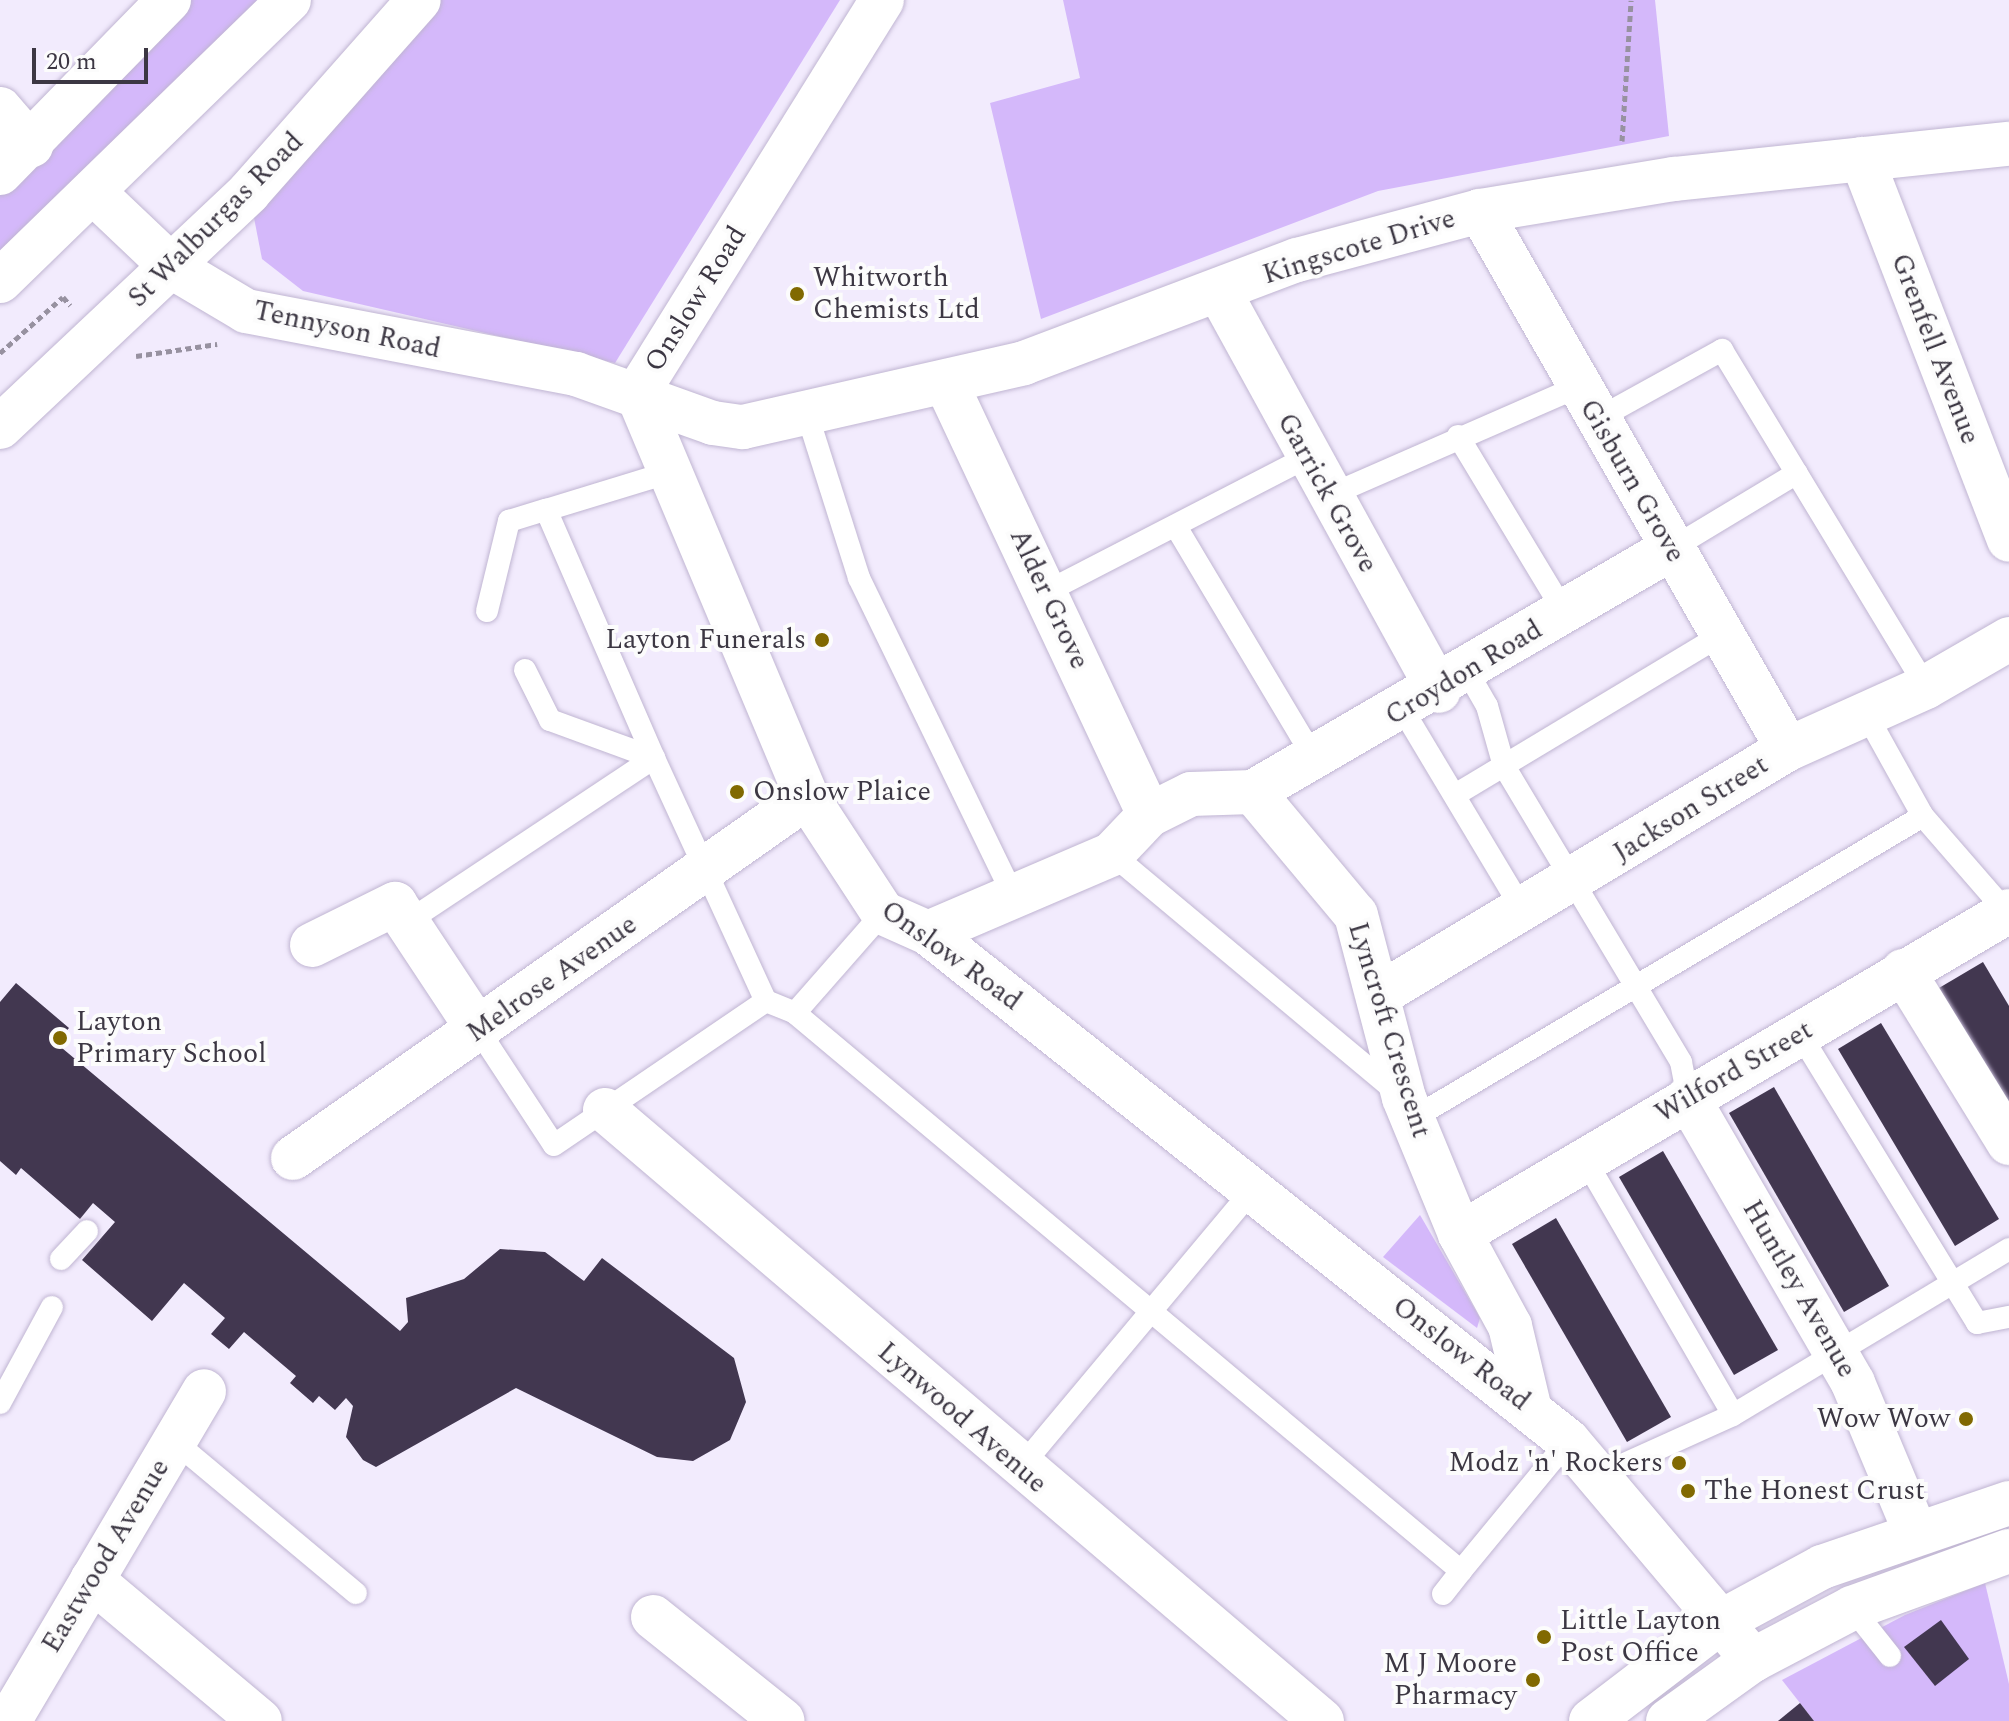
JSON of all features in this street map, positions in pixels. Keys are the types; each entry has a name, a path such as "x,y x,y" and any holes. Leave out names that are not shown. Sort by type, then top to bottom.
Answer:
{"street":[{"path":"0,109 16,159 169,0"},
{"path":"0,281 289,0"},
{"name":"St Walburgas Road","path":"0,427 172,267 374,59 419,0"},
{"name":"Onslow Road","path":"882,0 637,393 667,473 807,797 883,913 928,933 1529,1406 1568,1441 1600,1475 1753,1660"},
{"name":"Kingscote Drive","path":"637,393 713,423 743,427 947,385 1220,293 1297,260 1480,211 1862,159 2009,144"},
{"name":"Grenfell Avenue","path":"1862,159 2009,540"},
{"name":"Tennyson Road","path":"93,192 172,267 246,311 576,374 637,393"},
{"name":"Gisburn Grove","path":"1480,211 1720,636 1788,749"},
{"name":"Garrick Grove","path":"1220,293 1306,458 1437,691"},
{"name":"Alder Grove","path":"947,385 1149,815"},
{"name":"Croydon Road","path":"1253,792 1437,691 1671,549"},
{"name":"Jackson Street","path":"1380,994 1574,881 1788,749 1926,687 2009,639"},
{"path":"928,933 1015,899 1112,854 1149,815 1191,794 1253,792"},
{"name":"Lyncroft Crescent","path":"1253,792 1356,915 1380,994 1408,1109 1460,1234 1510,1326 1529,1406"},
{"name":"Melrose Avenue","path":"293,1158 479,1031 807,797"},
{"path":"312,945 395,904 479,1031"},
{"name":"Wilford Street","path":"1460,1234 1903,971 2008,913"},
{"path":"1903,971 2009,1143"},
{"name":"Huntley Avenue","path":"1688,1098 1838,1356 1915,1531"},
{"name":"Lynwood Avenue","path":"605,1110 1020,1468 1322,1721"},
{"name":"Eastwood Avenue","path":"9,1721 204,1391"},
{"path":"1591,1721 1722,1621 1822,1567 1915,1531 2009,1503"},
{"path":"1668,1721 1753,1660 1852,1608 2009,1551"},
{"path":"92,1580 260,1721"},
{"path":"653,1617 783,1721"}],"lane":[{"path":"1328,496 1458,436 1587,403 1722,350 1926,687"},
{"path":"807,414 859,578 1015,899"},
{"path":"1458,436 1564,612"},
{"path":"1046,592 1178,530 1306,458"},
{"path":"487,611 509,521 667,473"},
{"path":"1671,549 1797,473"},
{"path":"546,510 654,758 766,1001 795,1013 1461,1571"},
{"path":"1178,530 1315,760"},
{"path":"1455,795 1720,636"},
{"path":"525,670 550,720 654,758"},
{"path":"1522,909 1455,795 1437,691 1487,706 1504,766 1681,1062 1688,1098"},
{"path":"1865,712 1923,816 2008,913"},
{"path":"407,922 654,758"},
{"path":"1112,854 1408,1109 1637,988 1923,816"},
{"path":"795,1013 883,913"},
{"path":"479,1031 554,1145 766,1001"},
{"path":"1800,1034 1977,1323 2009,1317"},
{"path":"1586,1161 1733,1415"},
{"path":"1020,1468 1253,1189"},
{"path":"61,1259 87,1231"},
{"path":"1600,1475 1733,1415 1838,1356 2009,1249"},
{"path":"0,1403 52,1307"},
{"path":"174,1441 356,1593"},
{"path":"1443,1594 1568,1441"},
{"path":"1852,1608 1890,1656"}],"path":[{"path":"1622,141 1631,0"},
{"path":"0,353 63,297 81,317"},
{"path":"118,358 242,341 246,311"}],"shaded area":[{"path":"169,0 289,0 0,281 0,167"},
{"path":"417,0 840,0 615,363 303,291 262,259 249,192"},
{"path":"1063,0 1655,0 1669,136 1378,191 1041,319 990,103 1080,78"},
{"path":"1420,1215 1480,1318 1477,1328 1383,1257"},
{"path":"1985,1583 2009,1684 2009,1721 1814,1721 1782,1680 1905,1615"}],"building":[{"path":"1983,962 2009,1006 2009,1105 1939,988"},
{"path":"16,983 69,1028 56,1043 400,1331 408,1322 406,1298 464,1279 500,1249 545,1252 584,1281 602,1258 734,1358 746,1402 730,1440 693,1461 657,1457 516,1388 376,1467 363,1460 346,1437 353,1406 346,1398 335,1410 319,1396 313,1403 290,1383 296,1376 244,1332 229,1349 211,1334 225,1318 184,1283 152,1321 82,1260 115,1222 93,1203 80,1219 21,1168 16,1175 0,1161 0,1002"},
{"path":"1881,1023 1999,1219 1955,1246 1838,1049"},
{"path":"1774,1087 1889,1286 1844,1312 1729,1113"},
{"path":"1663,1151 1778,1350 1734,1375 1619,1177"},
{"path":"1556,1218 1671,1417 1627,1442 1512,1244"},
{"path":"1941,1620 1969,1659 1935,1686 1904,1647"},
{"path":"1800,1703 1814,1721 1778,1721"}],"place":[{"name":"Whitworth Chemists Ltd","path":"797,294"},
{"name":"Layton Funerals","path":"822,640"},
{"name":"Onslow Plaice","path":"737,792"},
{"name":"Layton Primary School","path":"60,1038"},
{"name":"Wow Wow","path":"1966,1419"},
{"name":"Modz 'n' Rockers","path":"1679,1463"},
{"name":"The Honest Crust","path":"1688,1491"},
{"name":"Little Layton Post Office","path":"1544,1637"},
{"name":"M J Moore Pharmacy","path":"1533,1680"}]}
